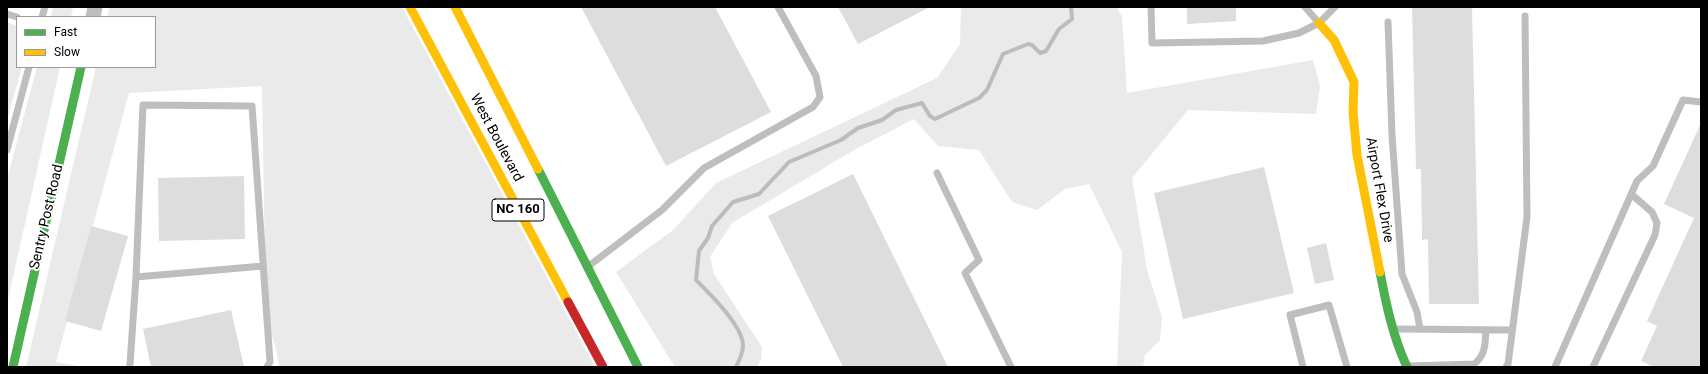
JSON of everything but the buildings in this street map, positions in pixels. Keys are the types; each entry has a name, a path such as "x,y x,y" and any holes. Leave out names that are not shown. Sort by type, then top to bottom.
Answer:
{"main road":[{"name":"West Boulevard","path":"410,7 603,367"},
{"name":"West Boulevard","path":"455,7 638,367"},
{"name":"Airport Flex Drive","path":"1318,22 1334,40 1354,82 1353,112 1357,155 1384,295 1399,350 1407,366"},
{"name":"Sentry Post Road","path":"13,367 81,68"}],"lane":[{"path":"588,266 662,210 704,168 813,107 820,97 816,76 778,7"},
{"path":"1151,7 1152,43 1263,41 1299,33 1318,22 1334,7"},
{"path":"1305,7 1318,22"},
{"path":"1506,367 1528,217 1525,16"},
{"path":"1388,22 1392,135 1402,274 1417,312 1420,329"},
{"path":"7,150 29,68"},
{"path":"1555,367 1637,181 1653,166 1683,100 1701,102"},
{"path":"130,364 136,277 143,105 252,106 270,362 267,367"},
{"path":"937,173 979,260 965,273 1011,367"},
{"path":"1594,367 1655,235 1657,223 1652,212 1631,194"},
{"path":"136,277 263,266"},
{"path":"1303,367 1290,315 1329,305 1346,367"},
{"path":"1393,329 1512,330"},
{"path":"1407,366 1474,364 1481,359 1485,348 1486,330"}],"shaded area":[{"path":"53,7 73,7 71,16 51,16"},
{"path":"110,7 402,7 595,367 279,367 276,348 266,319 262,86 129,93 56,362 83,367 26,367 96,68 156,68 156,16 107,16"},
{"path":"961,7 1117,7 1122,17 1127,93 1313,60 1320,86 1316,114 1188,110 1132,178 1147,270 1162,317 1160,340 1145,355 1143,367 1117,367 1122,252 1089,184 1065,189 1037,210 1012,202 979,150 938,146 914,119 854,150 732,223 710,257 714,274 762,347 761,360 757,367 675,367 616,272 673,230 716,183 937,78 960,44"},
{"path":"7,22 16,26 16,68 22,68 7,120"},
{"path":"37,68 60,68 7,304 7,179"}],"waterway":[{"path":"736,367 742,354 743,346 742,338 738,329 725,311 696,280 699,251 708,238 712,226 733,202 759,194 789,162 841,140 858,128 882,120 896,110 922,103 930,116 935,119 979,98 987,90 1003,54 1028,44 1032,45 1040,53 1046,51 1059,29 1072,19 1071,7"}],"traffic: fast":[{"path":"13,367 81,68"},
{"path":"538,169 638,367"},
{"path":"1380,272 1387,308 1402,356 1407,367"}],"traffic: slow":[{"path":"410,7 568,302"},
{"path":"455,7 538,169"},
{"path":"1319,23 1334,40 1354,82 1353,112 1357,155 1380,272"}],"traffic: jam":[{"path":"568,302 603,367"}]}
